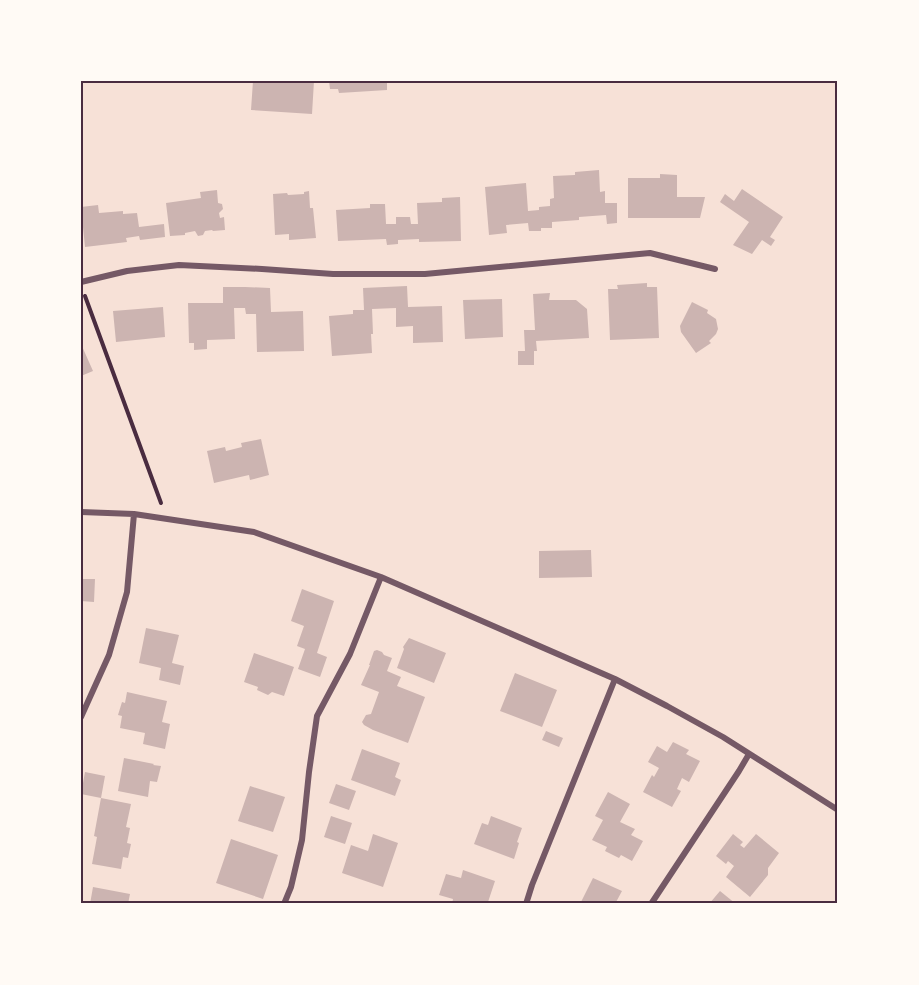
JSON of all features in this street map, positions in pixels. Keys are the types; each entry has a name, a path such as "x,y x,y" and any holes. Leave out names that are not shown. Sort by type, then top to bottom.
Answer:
{"street":[{"path":"81,282 127,271 179,265 333,274 425,274 650,253 715,269"},
{"path":"81,512 134,514 254,532 381,577 615,679 723,737 838,810"},
{"path":"81,717 109,655 127,592 134,514"},
{"path":"284,904 291,887 302,840 317,716 350,654 381,577"},
{"path":"526,904 615,679"},
{"path":"651,904 749,754"}],"path":[{"path":"87,300 167,518"}],"building":[{"path":"253,81 314,81 312,114 251,110"},
{"path":"329,81 387,81 387,90 339,93 338,89 330,89"},
{"path":"599,170 600,192 605,191 605,203 617,203 617,223 607,224 606,215 579,217 579,220 552,222 552,228 541,228 541,231 529,231 528,223 506,225 507,233 489,235 485,187 526,183 528,211 539,210 539,207 550,206 550,199 554,198 553,176 575,175 575,172"},
{"path":"660,174 677,175 677,197 705,197 700,218 628,218 628,178 660,178"},
{"path":"742,189 783,217 770,237 775,240 771,246 762,240 752,254 733,245 749,222 720,202 725,194 734,201"},
{"path":"217,190 218,203 222,204 223,209 219,213 220,218 224,217 225,230 205,231 203,235 198,236 195,231 185,233 185,235 170,236 166,203 201,198 200,192"},
{"path":"309,191 316,238 289,240 289,234 275,235 273,194 304,194"},
{"path":"460,197 461,241 398,240 398,244 387,245 386,239 338,241 336,210 370,208 370,204 385,204 386,224 396,224 396,217 410,217 411,224 418,224 417,203 442,202 442,198"},
{"path":"98,205 99,213 123,211 123,214 137,213 139,227 164,224 165,237 140,240 139,236 126,238 127,242 85,247 81,207"},
{"path":"647,283 647,287 657,287 659,338 610,340 608,289 618,289 617,285"},
{"path":"407,286 408,307 442,306 443,342 413,343 413,326 396,327 396,308 372,309 372,353 332,356 329,316 353,314 353,310 364,310 363,288"},
{"path":"223,287 270,288 271,312 303,311 304,351 257,352 256,314 246,314 245,308 234,308 235,339 207,340 207,349 194,350 194,343 189,343 188,303 223,303"},
{"path":"550,293 549,300 576,300 587,309 589,338 536,341 537,351 534,351 534,365 518,365 518,351 525,351 524,330 535,330 533,294"},
{"path":"502,299 503,337 465,339 463,300"},
{"path":"692,302 708,310 707,313 716,319 718,329 709,341 711,343 696,353 681,332 680,326"},
{"path":"163,307 165,337 116,342 113,311"},
{"path":"81,344 93,371 81,376"},
{"path":"261,439 269,475 250,480 249,475 214,483 207,451 225,447 226,451 242,447 241,443"},
{"path":"591,550 592,577 539,578 539,551"},
{"path":"81,579 95,579 94,602 81,601"},
{"path":"302,589 334,601 317,653 327,657 320,677 298,669 305,649 297,646 304,626 291,621"},
{"path":"146,628 179,635 172,663 184,666 180,685 159,680 161,668 139,663"},
{"path":"409,638 446,653 434,683 397,668 403,647"},
{"path":"377,650 392,658 387,671 401,677 397,686 425,697 408,743 373,730 362,722 366,715 371,714 379,692 361,685 374,651"},
{"path":"254,653 294,667 284,696 272,692 268,695 257,690 258,687 244,682"},
{"path":"515,673 557,690 542,727 500,711"},
{"path":"127,692 167,701 162,722 170,724 165,749 143,744 145,733 120,728 122,716 118,715 122,702 125,703"},
{"path":"546,731 563,738 559,747 542,740"},
{"path":"673,742 689,750 686,754 700,761 689,782 682,778 677,789 681,791 672,807 643,792 652,775 654,777 659,768 648,762 657,746 667,752"},
{"path":"362,749 400,763 395,777 401,780 395,796 351,780"},
{"path":"124,758 161,766 157,782 150,781 148,797 118,791"},
{"path":"85,772 105,776 101,798 81,794"},
{"path":"336,784 356,791 349,810 329,803"},
{"path":"250,786 285,797 273,832 238,821"},
{"path":"608,792 630,804 620,822 635,829 631,835 643,841 632,861 621,855 619,858 605,851 607,847 592,840 603,820 595,816"},
{"path":"101,798 131,804 126,827 130,828 127,843 131,844 128,858 123,857 121,869 92,864 97,837 94,836"},
{"path":"331,816 352,823 345,844 324,837"},
{"path":"491,816 522,828 514,859 474,844 482,823 488,825"},
{"path":"373,834 398,843 383,887 342,873 351,845 368,851"},
{"path":"733,834 743,842 740,845 744,848 756,834 779,853 768,868 768,875 750,897 726,877 734,866 728,861 726,864 716,856"},
{"path":"231,839 278,855 263,899 216,883"},
{"path":"463,870 495,881 488,902 492,904 452,904 453,899 439,895 446,874 461,878"},
{"path":"593,878 622,891 615,904 580,904"},
{"path":"93,887 130,894 128,904 90,904"},
{"path":"720,891 736,904 709,904"}]}
